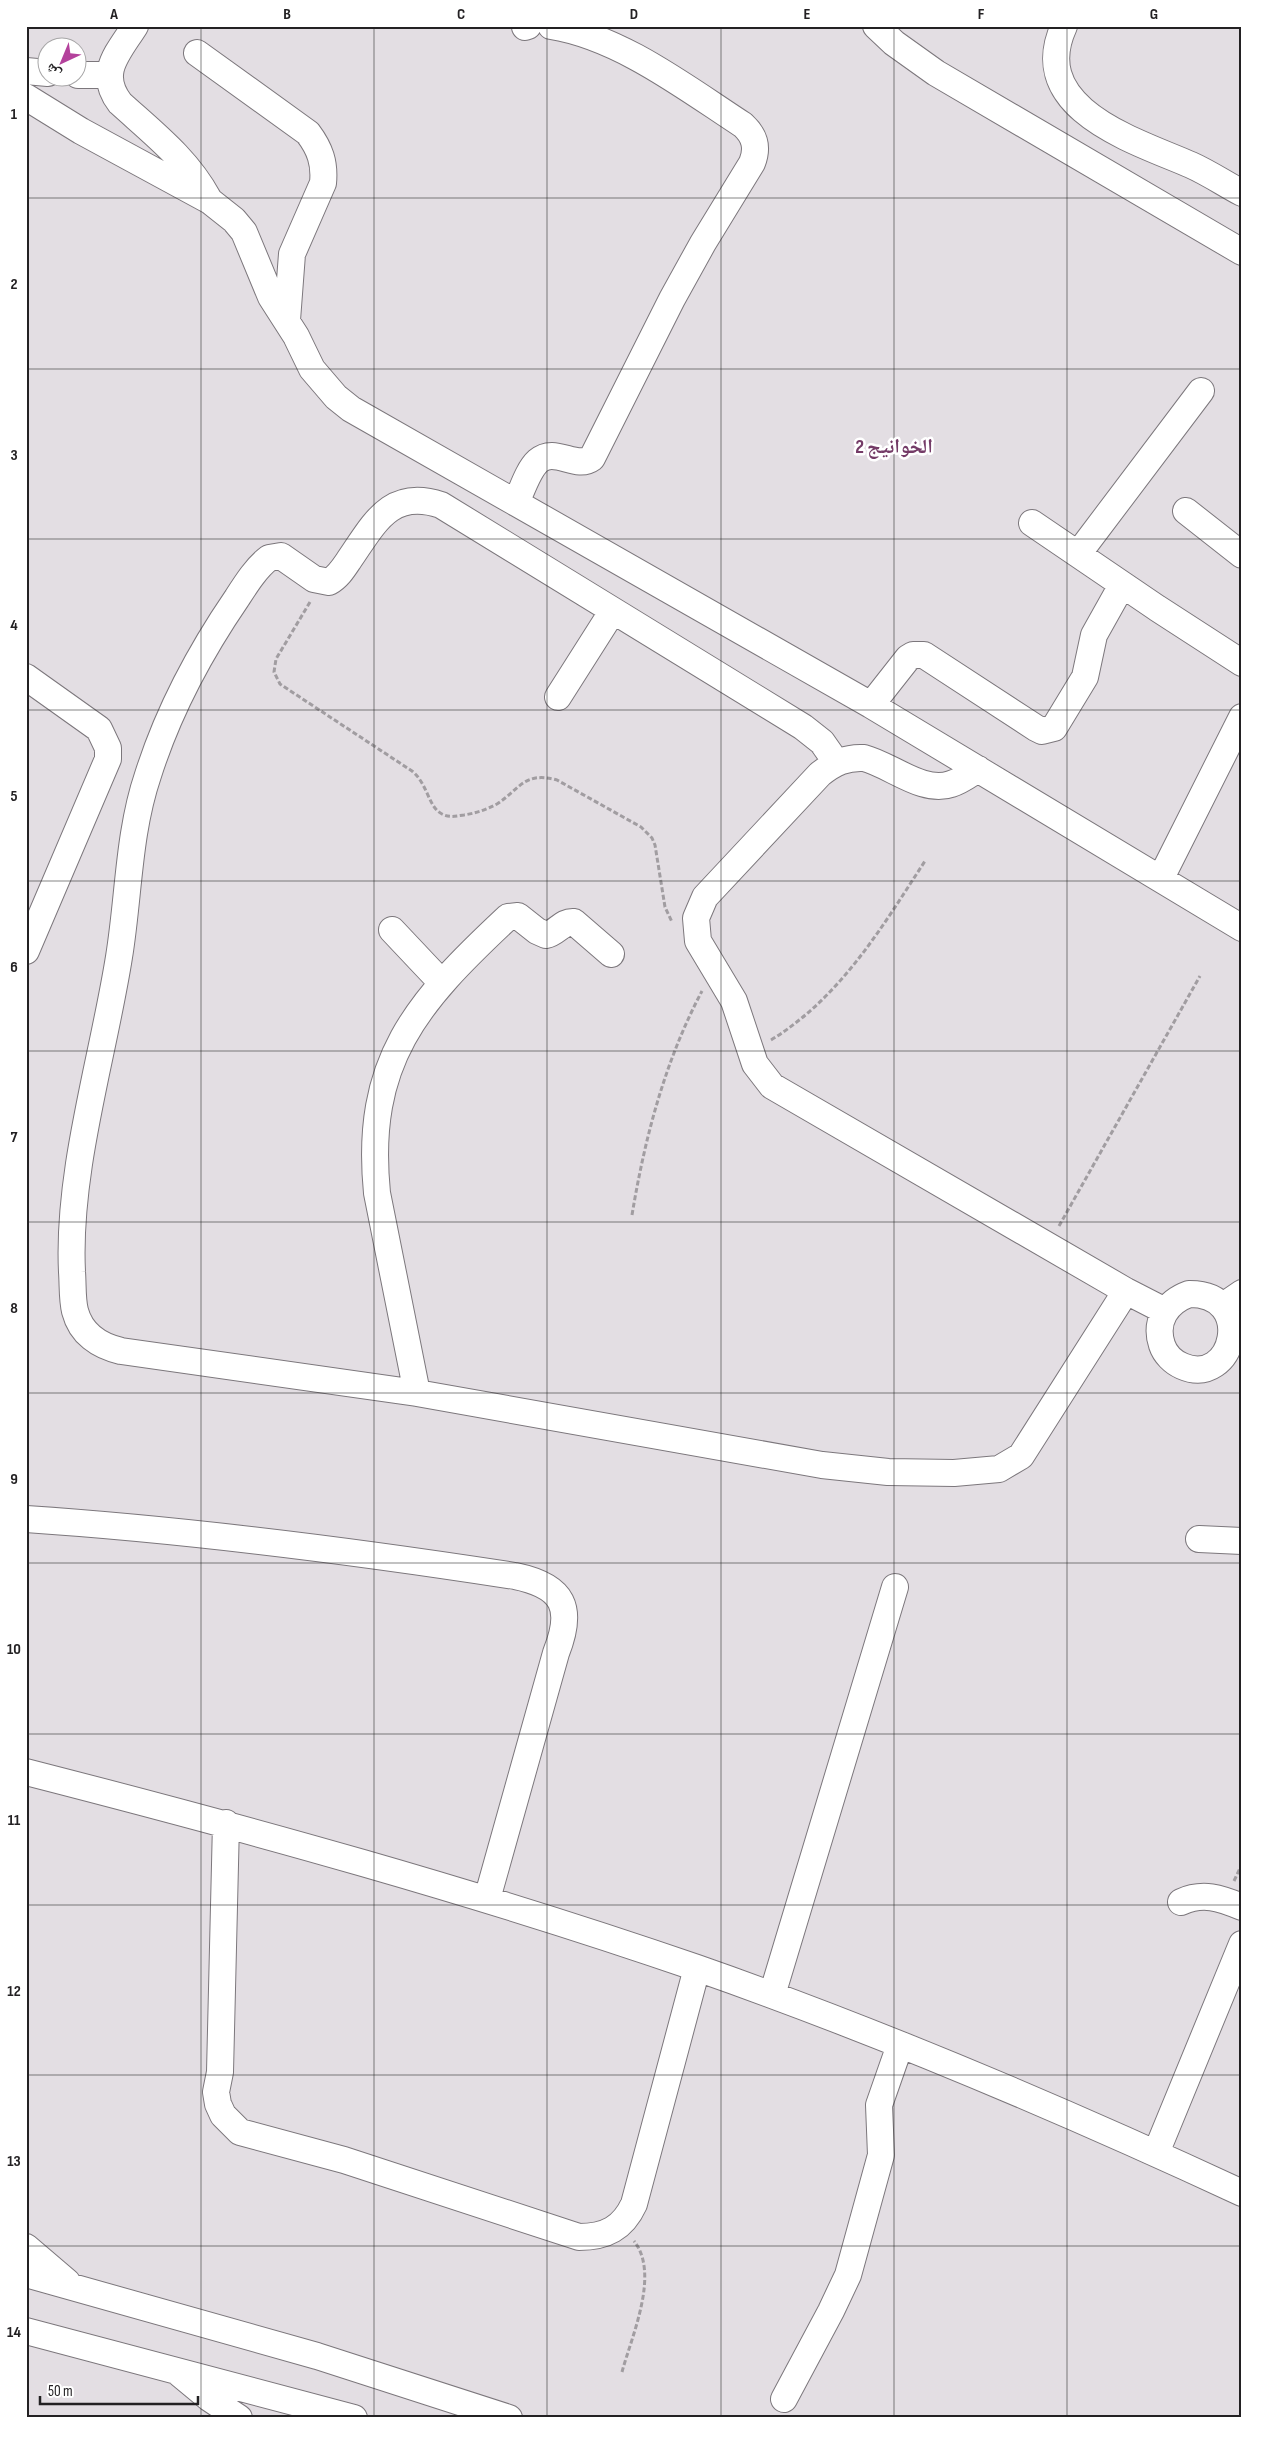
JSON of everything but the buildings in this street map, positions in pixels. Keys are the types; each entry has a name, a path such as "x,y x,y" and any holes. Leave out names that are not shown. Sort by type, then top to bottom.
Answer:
{"street":[{"path":"136,26 116,56 109,75 114,95 120,103 176,153 189,168 210,201"},
{"path":"516,503 534,465 543,457 554,455 581,462 592,458 672,299 703,243 752,163 755,148 752,135 743,125 660,71 599,41 551,26"},
{"path":"876,26 894,43 936,73 1242,252"},
{"path":"1064,26 1057,50 1059,74 1069,96 1083,110 1115,133 1194,166 1242,193"},
{"path":"197,53 308,134 320,151 324,172 323,183 292,254 287,320"},
{"path":"88,75 109,75"},
{"path":"26,97 89,135 210,201 228,215 244,232 268,290 287,320 312,369 343,403 871,705 1242,928"},
{"path":"1078,554 1124,491 1156,454 1201,390"},
{"path":"836,762 822,742 803,727 612,612 441,505 419,500 397,504 386,510 378,518 335,579 329,582 321,582 281,556 275,556 264,562 229,609 196,664 163,733 148,772 132,835 119,957 77,1188 72,1256 74,1308 83,1329 100,1344 110,1348 417,1393 822,1465 921,1474 987,1471 1011,1464 1029,1446 1126,1291"},
{"path":"1186,512 1242,556"},
{"path":"1032,523 1122,585 1242,663"},
{"path":"871,705 908,658 912,655 924,655 1036,728 1049,731 1054,728 1085,677 1094,635 1122,585"},
{"path":"558,697 612,612"},
{"path":"26,677 99,729 108,748 108,759 26,951"},
{"path":"1161,878 1242,717"},
{"path":"978,769 951,784 937,786 925,784 864,758 836,762 820,774 705,897 696,918 698,940 734,1001 751,1051 763,1076 784,1094 1164,1311"},
{"path":"417,1393 377,1194 374,1162 375,1129 380,1097 389,1066 403,1036 421,1008 442,983 504,921 513,916 523,919 537,931 546,935 556,932 566,923 574,922 611,954"},
{"path":"392,930 442,983"},
{"path":"1189,1294 1232,1300 1231,1323 1236,1346 1220,1361 1200,1370 1188,1369 1177,1364 1168,1356 1159,1334 1164,1311 1175,1300 1189,1294"},
{"path":"26,1519 246,1538 381,1555 516,1576 536,1580 548,1586 560,1602 566,1621 564,1633 556,1653 487,1899"},
{"path":"1199,1538 1242,1542"},
{"path":"772,1995 894,1587"},
{"path":"26,1772 226,1823 487,1899 697,1968 900,2044 1156,2153 1242,2193"},
{"path":"226,1823 220,2072 216,2092 223,2116 240,2132 272,2139 579,2237 607,2234 619,2227 628,2216 634,2204 697,1968"},
{"path":"1181,1902 1199,1896 1208,1896 1242,1907"},
{"path":"1156,2153 1236,1972 1242,1944"},
{"path":"784,2399 848,2275 881,2155 879,2106 900,2044"},
{"path":"557,2229 590,2224 605,2217 630,2195 639,2181"},
{"path":"26,2247 69,2284"},
{"path":"26,2274 69,2284 317,2356 509,2418"},
{"path":"33,2337 174,2368 354,2418"},
{"path":"174,2368 209,2398 239,2418"}],"path":[{"path":"321,582 276,659 274,672 280,684 412,771 424,783 432,805 442,814 453,817 478,812 496,804 528,780 547,777 557,780 641,827 652,838 655,845 668,915 678,929 698,940"},
{"path":"751,1051 797,1022 836,986 876,936 925,860"},
{"path":"632,1215 649,1129 661,1087 695,1005 715,967"},
{"path":"1048,1246 1200,976"},
{"path":"619,2227 638,2246 646,2271 646,2284 622,2372"}],"district":[{"name":"الخوانيج 2","path":"894,446"}]}
